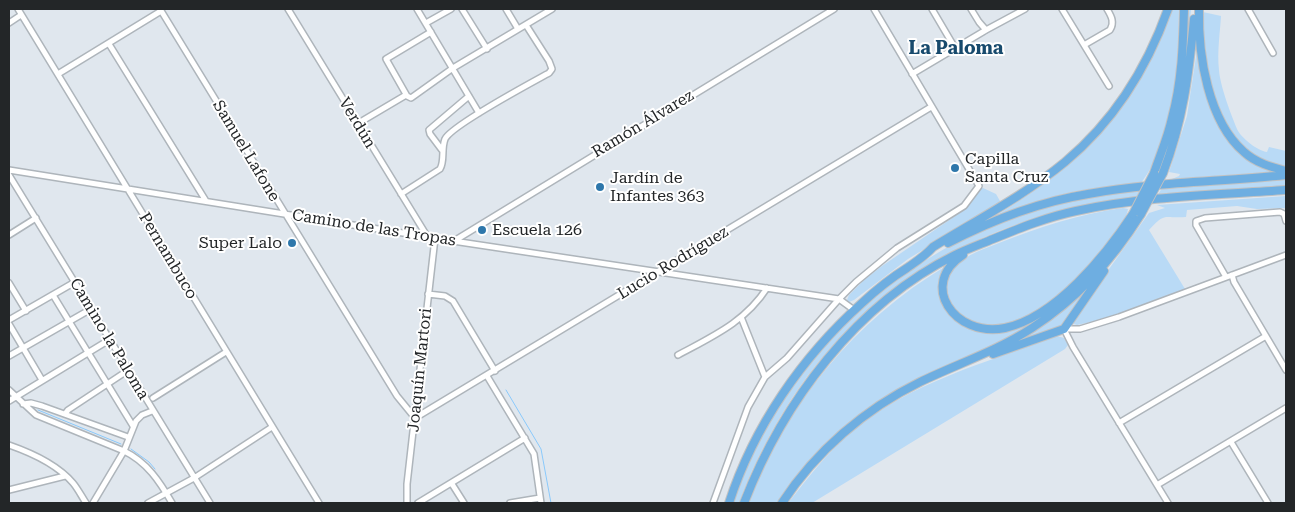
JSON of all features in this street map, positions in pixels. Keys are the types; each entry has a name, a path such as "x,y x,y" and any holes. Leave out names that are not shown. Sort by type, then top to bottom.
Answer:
{"highway":[{"path":"924,257 933,247 1046,176 1090,139 1128,91 1152,46 1168,9"},
{"path":"976,246 952,264 946,274 943,286 946,303 953,314 969,325 987,330 1007,328 1037,315 1059,299 1106,253 1137,214 1168,133 1177,99 1182,57 1184,9"},
{"path":"1197,9 1204,70 1213,102 1222,124 1234,142 1247,155 1261,164 1286,171"},
{"path":"979,356 990,355 1064,329 1104,270 1163,173 1174,144 1183,108 1197,9"},
{"path":"729,503 747,457 772,411 804,365 854,310 879,288 924,257 988,224 1027,209 1068,198 1131,188 1286,175"},
{"path":"744,503 762,459 783,421 811,380 838,347 873,312 907,285 940,263 976,246 1047,218 1101,206 1175,198 1286,190"},
{"path":"782,503 821,454 843,433 871,411 908,388 1016,338 1068,302 1110,259"}],"street":[{"name":"Pernambuco","path":"18,9 318,503"},
{"name":"Verdún","path":"288,9 427,236"},
{"path":"417,9 479,113"},
{"path":"426,23 451,9"},
{"path":"462,9 486,49"},
{"path":"506,9 518,29"},
{"path":"357,124 408,96 551,9"},
{"name":"Ramón Álvarez","path":"454,241 834,9"},
{"path":"713,503 748,407 765,377 787,358 839,299 897,248 964,206 979,186 874,9"},
{"path":"932,9 955,48"},
{"path":"972,9 986,30"},
{"path":"912,74 1015,11 1025,9"},
{"path":"1062,9 1109,86"},
{"path":"1084,45 1110,30 1113,21 1107,9"},
{"path":"1248,9 1273,53"},
{"path":"58,74 161,10"},
{"name":"Samuel Lafone","path":"161,10 397,396 414,418"},
{"path":"9,23 22,15"},
{"path":"401,194 440,170 442,166 442,150 446,138 479,113 549,73 552,69 526,25"},
{"path":"408,96 386,59 431,32"},
{"path":"109,44 206,201"},
{"path":"442,150 429,130 469,96"},
{"name":"Lucio Rodríguez","path":"414,418 487,376 931,107"},
{"name":"Camino de las Tropas","path":"9,170 454,241 839,299 854,310"},
{"name":"Camino la Paloma","path":"9,175 127,371 210,503"},
{"path":"1226,277 1196,225 1198,220 1280,212 1284,214 1286,221"},
{"path":"9,235 36,218"},
{"name":"Joaquín Martori","path":"407,503 407,484 435,238"},
{"path":"1064,329 1080,329 1119,317 1286,255"},
{"path":"1232,275 1234,282 1286,370"},
{"path":"9,320 75,282"},
{"path":"9,283 26,311"},
{"path":"678,355 716,335 741,317 758,301 767,288"},
{"path":"428,294 444,296 453,301 495,371"},
{"path":"53,295 133,426"},
{"path":"9,356 91,310"},
{"path":"741,317 765,377"},
{"path":"9,324 42,380"},
{"path":"1064,329 1168,503"},
{"path":"1119,423 1266,336"},
{"path":"9,401 109,340"},
{"path":"153,398 226,352"},
{"path":"65,414 106,383 127,371"},
{"path":"487,376 534,454 540,500 510,503"},
{"path":"9,390 36,415 124,451 145,464 172,503"},
{"path":"23,404 31,403 128,437"},
{"path":"1157,486 1286,408"},
{"path":"93,503 124,451 133,426 140,416 152,410"},
{"path":"148,503 194,478 272,427"},
{"path":"418,503 525,438"},
{"path":"1231,442 1268,503"},
{"path":"9,446 38,457 65,476 75,485 86,503"},
{"path":"9,490 65,476"},
{"path":"452,484 464,503"}],"shaded area":[{"path":"1172,9 1179,9 1173,99 1162,144 1153,165 1141,183 1067,193 1040,200 994,217 1061,171 1098,136 1128,98 1141,77 1153,55"},
{"path":"1188,9 1191,9 1181,98 1168,150 1157,174 1184,69"},
{"path":"1203,12 1221,16 1218,56 1221,84 1239,133 1259,149 1267,152 1269,147 1286,151 1286,168 1256,158 1236,139 1226,124 1212,87 1205,48"},
{"path":"1197,50 1214,106 1232,145 1245,158 1271,172 1172,179 1180,174 1169,172 1187,116"},
{"path":"1286,180 1286,187 1157,196 1162,188"},
{"path":"983,188 996,194 1000,201 998,204 908,259 854,300 849,302 847,300 849,295 864,280 882,266 964,210 980,189"},
{"path":"1140,190 1136,198 1089,204 1043,216 1020,223 954,251 850,329 832,346 800,387 771,433 739,503 732,503 753,453 779,406 810,363 846,323 887,288 931,257 979,232 1029,212 1070,201"},
{"path":"1286,196 1286,208 1257,209 1237,206 1187,210 1186,217 1162,218 1149,230 1185,289 1108,318 1077,325 1074,324 1074,318 1149,213 1165,208 1157,205"},
{"path":"1123,208 1128,209 1126,217 1102,252 1064,290 1034,312 1012,323 991,326 967,321 957,314 952,307 947,294 948,279 956,266 970,255 1044,226 1075,217"},
{"path":"946,266 941,288 943,305 953,319 973,330 986,333 1011,329 1036,318 1059,303 1030,326 1014,335 929,373 906,385 864,412 826,444 793,482 778,503 749,503 765,466 783,432 827,368 853,339 882,312"},
{"path":"1089,287 1061,328 1015,344 1015,341"},
{"path":"1057,336 1064,338 1068,345 1065,349 812,503 788,503 818,466 851,432 898,400 950,375"}],"waterway":[{"path":"506,390 541,449 551,503"},
{"path":"38,410 121,444"},
{"path":"131,449 149,462 155,469"}],"place":[{"name":"Capilla Santa Cruz","path":"955,168"},
{"name":"Jardín de Infantes 363","path":"600,187"},
{"name":"Escuela 126","path":"482,230"},
{"name":"Super Lalo","path":"292,243"}],"district":[{"name":"La Paloma","path":"956,49"}]}
